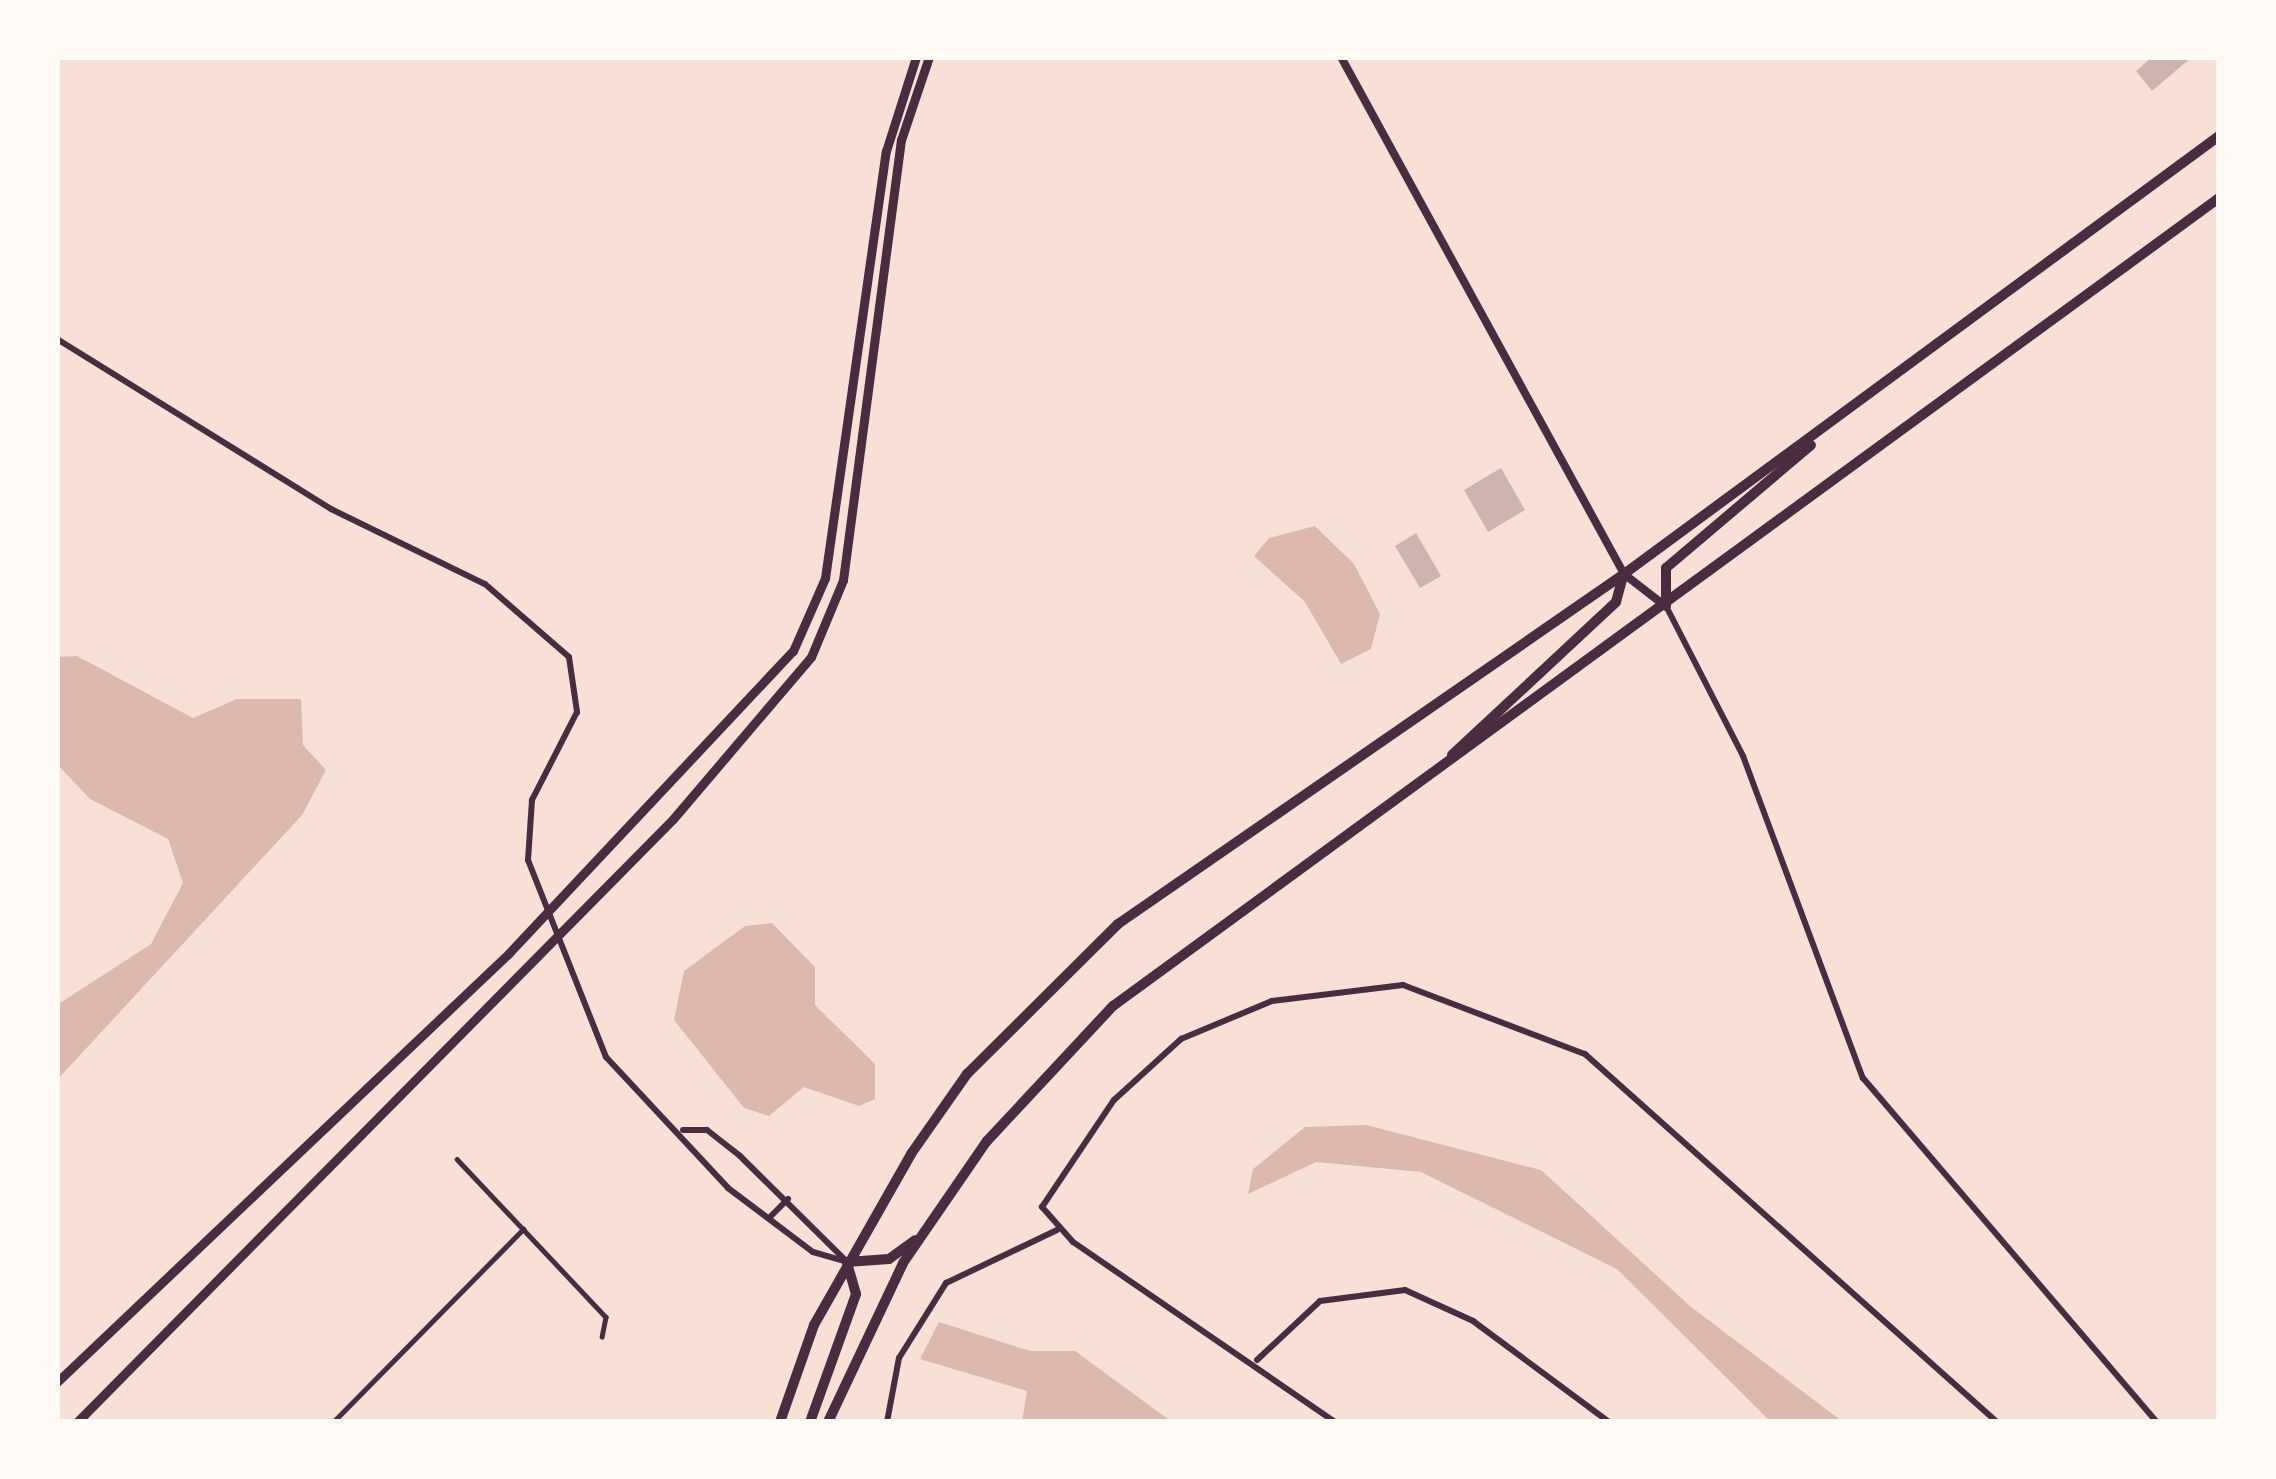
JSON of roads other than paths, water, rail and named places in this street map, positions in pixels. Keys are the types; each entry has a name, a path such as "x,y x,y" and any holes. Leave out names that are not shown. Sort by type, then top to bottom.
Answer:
{"highway":[{"path":"780,1422 847,1262 967,1073 1118,924 1624,574 2219,136"},
{"path":"827,1422 925,1232 987,1141 1113,1006 2219,198"},
{"path":"1666,606 1676,556 1849,409"},
{"path":"1414,790 1616,602 1624,574"},
{"path":"847,1262 889,1259 925,1232"},
{"path":"810,1422 856,1294 847,1262"}],"main road":[{"path":"57,1382 546,915 724,735 812,618 886,151 916,57"},
{"path":"77,1422 556,940 771,710 827,625 843,580 901,140 928,57"}],"street":[{"path":"1341,57 1624,574 1666,606 1743,757 1863,1078 2156,1422"},
{"path":"57,339 332,509 485,584 569,657 577,712 532,800 528,860 606,1057 769,1219 847,1262"},
{"path":"1335,1422 1257,1360 1058,1230 1043,1215 1048,1189 1132,1080 1181,1040 1272,1001 1428,987 1516,1018 1613,1075 1997,1422"},
{"path":"683,1130 707,1130 788,1199 847,1262"},
{"path":"457,1159 606,1317 602,1337"},
{"path":"769,1219 788,1199"},
{"path":"333,1422 523,1229"},
{"path":"887,1422 899,1358 946,1283 1058,1230"},
{"path":"1257,1360 1320,1301 1405,1290 1473,1321 1609,1422"}]}
